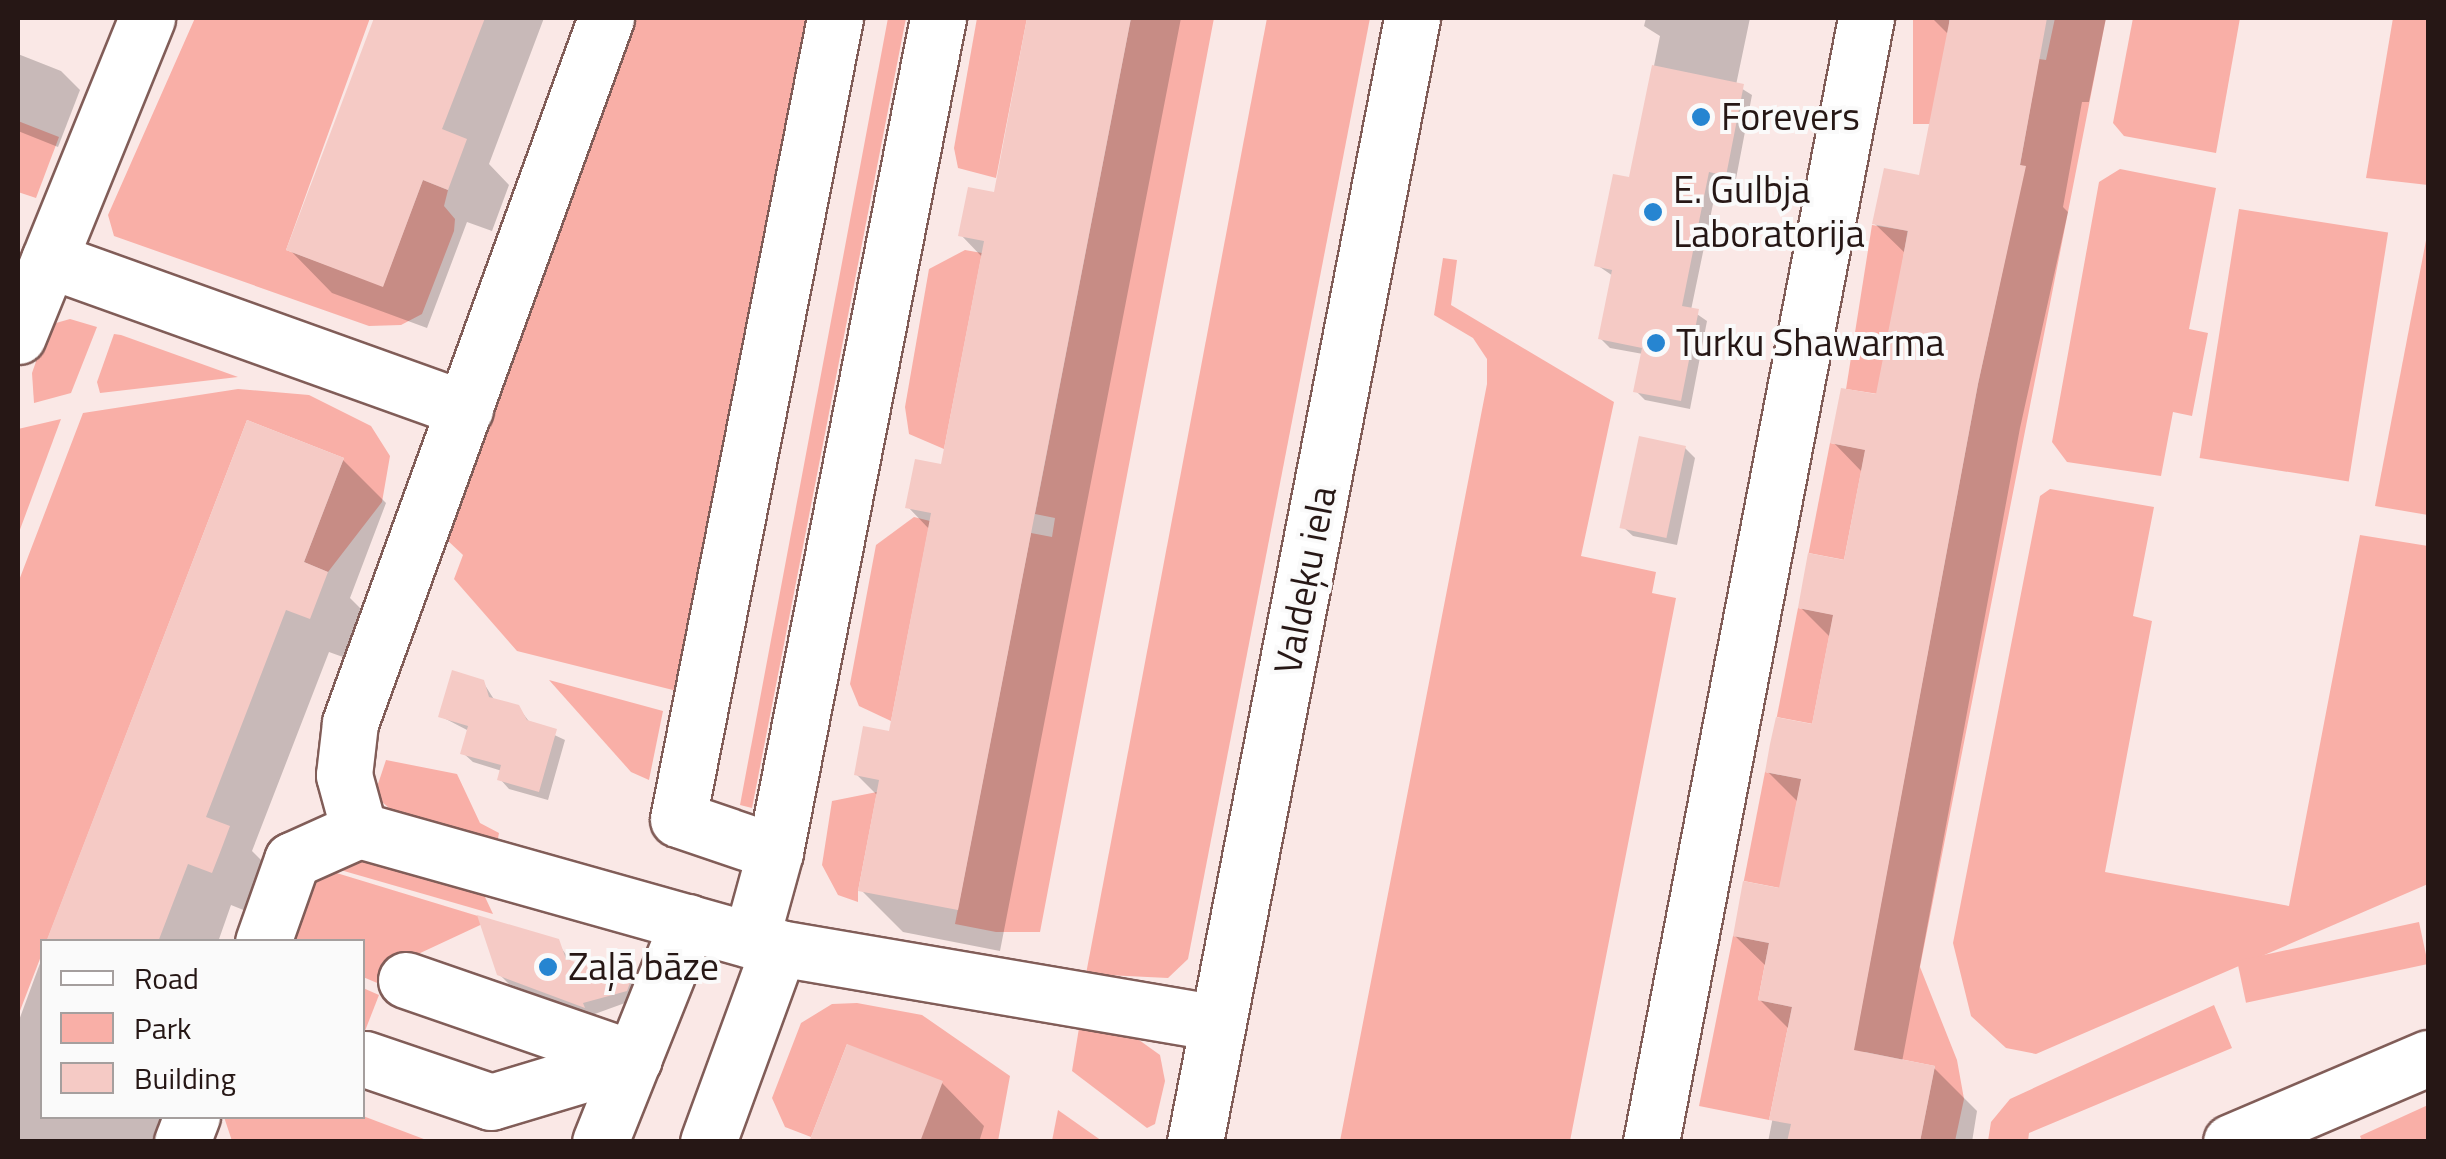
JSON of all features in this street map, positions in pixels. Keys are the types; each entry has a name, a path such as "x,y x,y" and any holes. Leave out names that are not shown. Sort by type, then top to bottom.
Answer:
{"street":[{"path":"18,336 148,18"},
{"path":"360,830 344,775 350,723 606,18"},
{"path":"775,852 678,819 835,18"},
{"path":"708,1142 765,944 775,852 938,18"},
{"name":"Valdeķu iela","path":"1195,1142 1412,18"},
{"path":"1652,1142 1866,18"},
{"path":"48,260 465,409"},
{"path":"264,939 292,860 360,830 765,944 1217,1023"},
{"path":"600,1142 688,922"},
{"path":"406,980 634,1059"},
{"path":"2231,1142 2428,1058"},
{"path":"365,1059 491,1102 634,1059"}],"green space":[{"path":"195,18 370,18 286,250 383,286 423,180 448,190 444,206 455,219 454,231 422,314 401,325 369,326 114,236 108,215"},
{"path":"614,18 814,18 685,693 517,651 454,579 463,555 446,539"},
{"path":"888,18 906,18 752,808 740,805"},
{"path":"977,18 1027,18 996,178 958,168 954,148"},
{"path":"1131,18 1214,18 1040,932 996,932 955,924 1031,533 1052,537 1055,518 1035,514"},
{"path":"1267,18 1370,18 1188,959 1168,978 1086,974"},
{"path":"1913,18 1949,18 1949,124 1913,124"},
{"path":"2055,18 2106,18 1920,967 1957,1060 1964,1099 1955,1141 1920,1141 1935,1066 1865,1052 1852,1058 1978,384 2025,167 2020,165 2039,59 2046,60"},
{"path":"2133,18 2240,18 2216,153 2124,136 2113,123"},
{"path":"2393,18 2428,18 2428,185 2366,178"},
{"path":"18,121 59,137 36,198 18,192"},
{"path":"2120,169 2216,188 2189,329 2208,333 2192,416 2173,412 2161,476 2067,462 2052,442 2099,182"},
{"path":"2239,209 2388,233 2349,482 2200,458"},
{"path":"1872,225 1908,231 1882,395 1846,389"},
{"path":"2428,230 2428,515 2375,506"},
{"path":"965,250 982,253 944,449 909,434 905,407 929,269"},
{"path":"1443,258 1457,260 1451,305 1614,402 1581,556 1656,572 1652,593 1676,598 1570,1141 1340,1141 1487,384 1487,359 1473,338 1434,315"},
{"path":"70,319 97,327 71,393 34,403 32,373 45,336 56,323"},
{"path":"114,334 238,377 100,393 97,382"},
{"path":"238,389 309,395 371,426 390,456 382,502 328,572 304,562 344,458 247,420 48,939 40,939 40,959 18,1016 18,583 83,413"},
{"path":"61,419 18,535 18,429"},
{"path":"1830,443 1865,450 1844,560 1809,553"},
{"path":"2050,489 2154,507 2133,616 2152,621 2105,872 2289,906 2360,535 2428,546 2428,884 2036,1054 2006,1048 1971,1016 1953,943 2040,496"},
{"path":"914,517 930,521 891,721 859,706 850,684 876,545"},
{"path":"1798,608 1833,615 1812,724 1777,717"},
{"path":"549,680 663,711 649,780 631,772"},
{"path":"386,760 457,774 480,823 499,833 497,844 398,816 381,801 377,787"},
{"path":"1765,772 1801,779 1780,888 1744,881"},
{"path":"877,792 858,902 838,895 822,865 832,801"},
{"path":"367,856 479,884 493,914 337,869"},
{"path":"330,871 491,920 416,955 382,985 365,978 365,939 288,939 314,876"},
{"path":"2419,922 2428,964 2246,1003 2237,961"},
{"path":"1733,936 1769,943 1758,1000 1792,1007 1769,1120 1699,1106"},
{"path":"365,989 379,995 365,1031"},
{"path":"857,1003 922,1015 1010,1076 998,1141 920,1141 847,1044 811,1137 785,1127 772,1098 801,1023 832,1004"},
{"path":"2214,1005 2232,1048 2029,1133 2028,1141 1988,1141 1991,1122 2010,1099"},
{"path":"1079,1028 1125,1030 1160,1055 1165,1081 1155,1124 1147,1128 1072,1071"},
{"path":"2428,1105 2428,1141 2362,1141 2360,1136"},
{"path":"1058,1110 1102,1141 1052,1141"},
{"path":"365,1117 429,1141 232,1141 225,1119"}],"building":[{"path":"374,18 485,18 442,129 467,139 448,190 423,180 383,287 286,250"},
{"path":"1027,18 1131,18 958,910 858,891 879,780 854,775 863,726 889,731 931,513 905,508 915,459 941,464 984,241 958,236 968,187 994,192"},
{"path":"1950,18 2047,18 2020,165 2026,166 1978,384 1854,1050 1935,1066 1920,1142 1787,1142 1791,1124 1769,1120 1792,1007 1758,1000 1769,943 1733,936 1743,881 1779,888 1801,779 1765,772 1770,744 1776,717 1812,724 1833,615 1798,608 1808,553 1844,560 1865,450 1830,443 1841,388 1876,394 1908,231 1872,224 1884,168 1919,175"},
{"path":"1652,65 1744,84 1726,176 1709,172 1682,306 1699,309 1681,401 1633,392 1642,348 1598,339 1612,270 1594,266 1613,174 1629,177"},
{"path":"247,420 344,458 304,562 328,572 310,619 286,610 206,817 230,826 212,873 188,864 159,939 47,939"},
{"path":"1639,436 1686,446 1666,538 1619,528"},
{"path":"452,670 484,680 489,697 519,705 527,720 557,729 539,792 497,780 501,765 460,754 468,726 438,717"},
{"name":"Zaļā bāze","path":"477,915 559,939 566,959 631,980 627,991 583,1003 585,1008 497,975"},
{"path":"847,1044 943,1081 920,1142 809,1142"}],"place":[{"name":"Forevers","path":"1701,117"},
{"name":"E. Gulbja Laboratorija","path":"1653,212"},
{"name":"Turku Shawarma","path":"1656,343"},
{"name":"Zaļā bāze","path":"548,967"}]}
